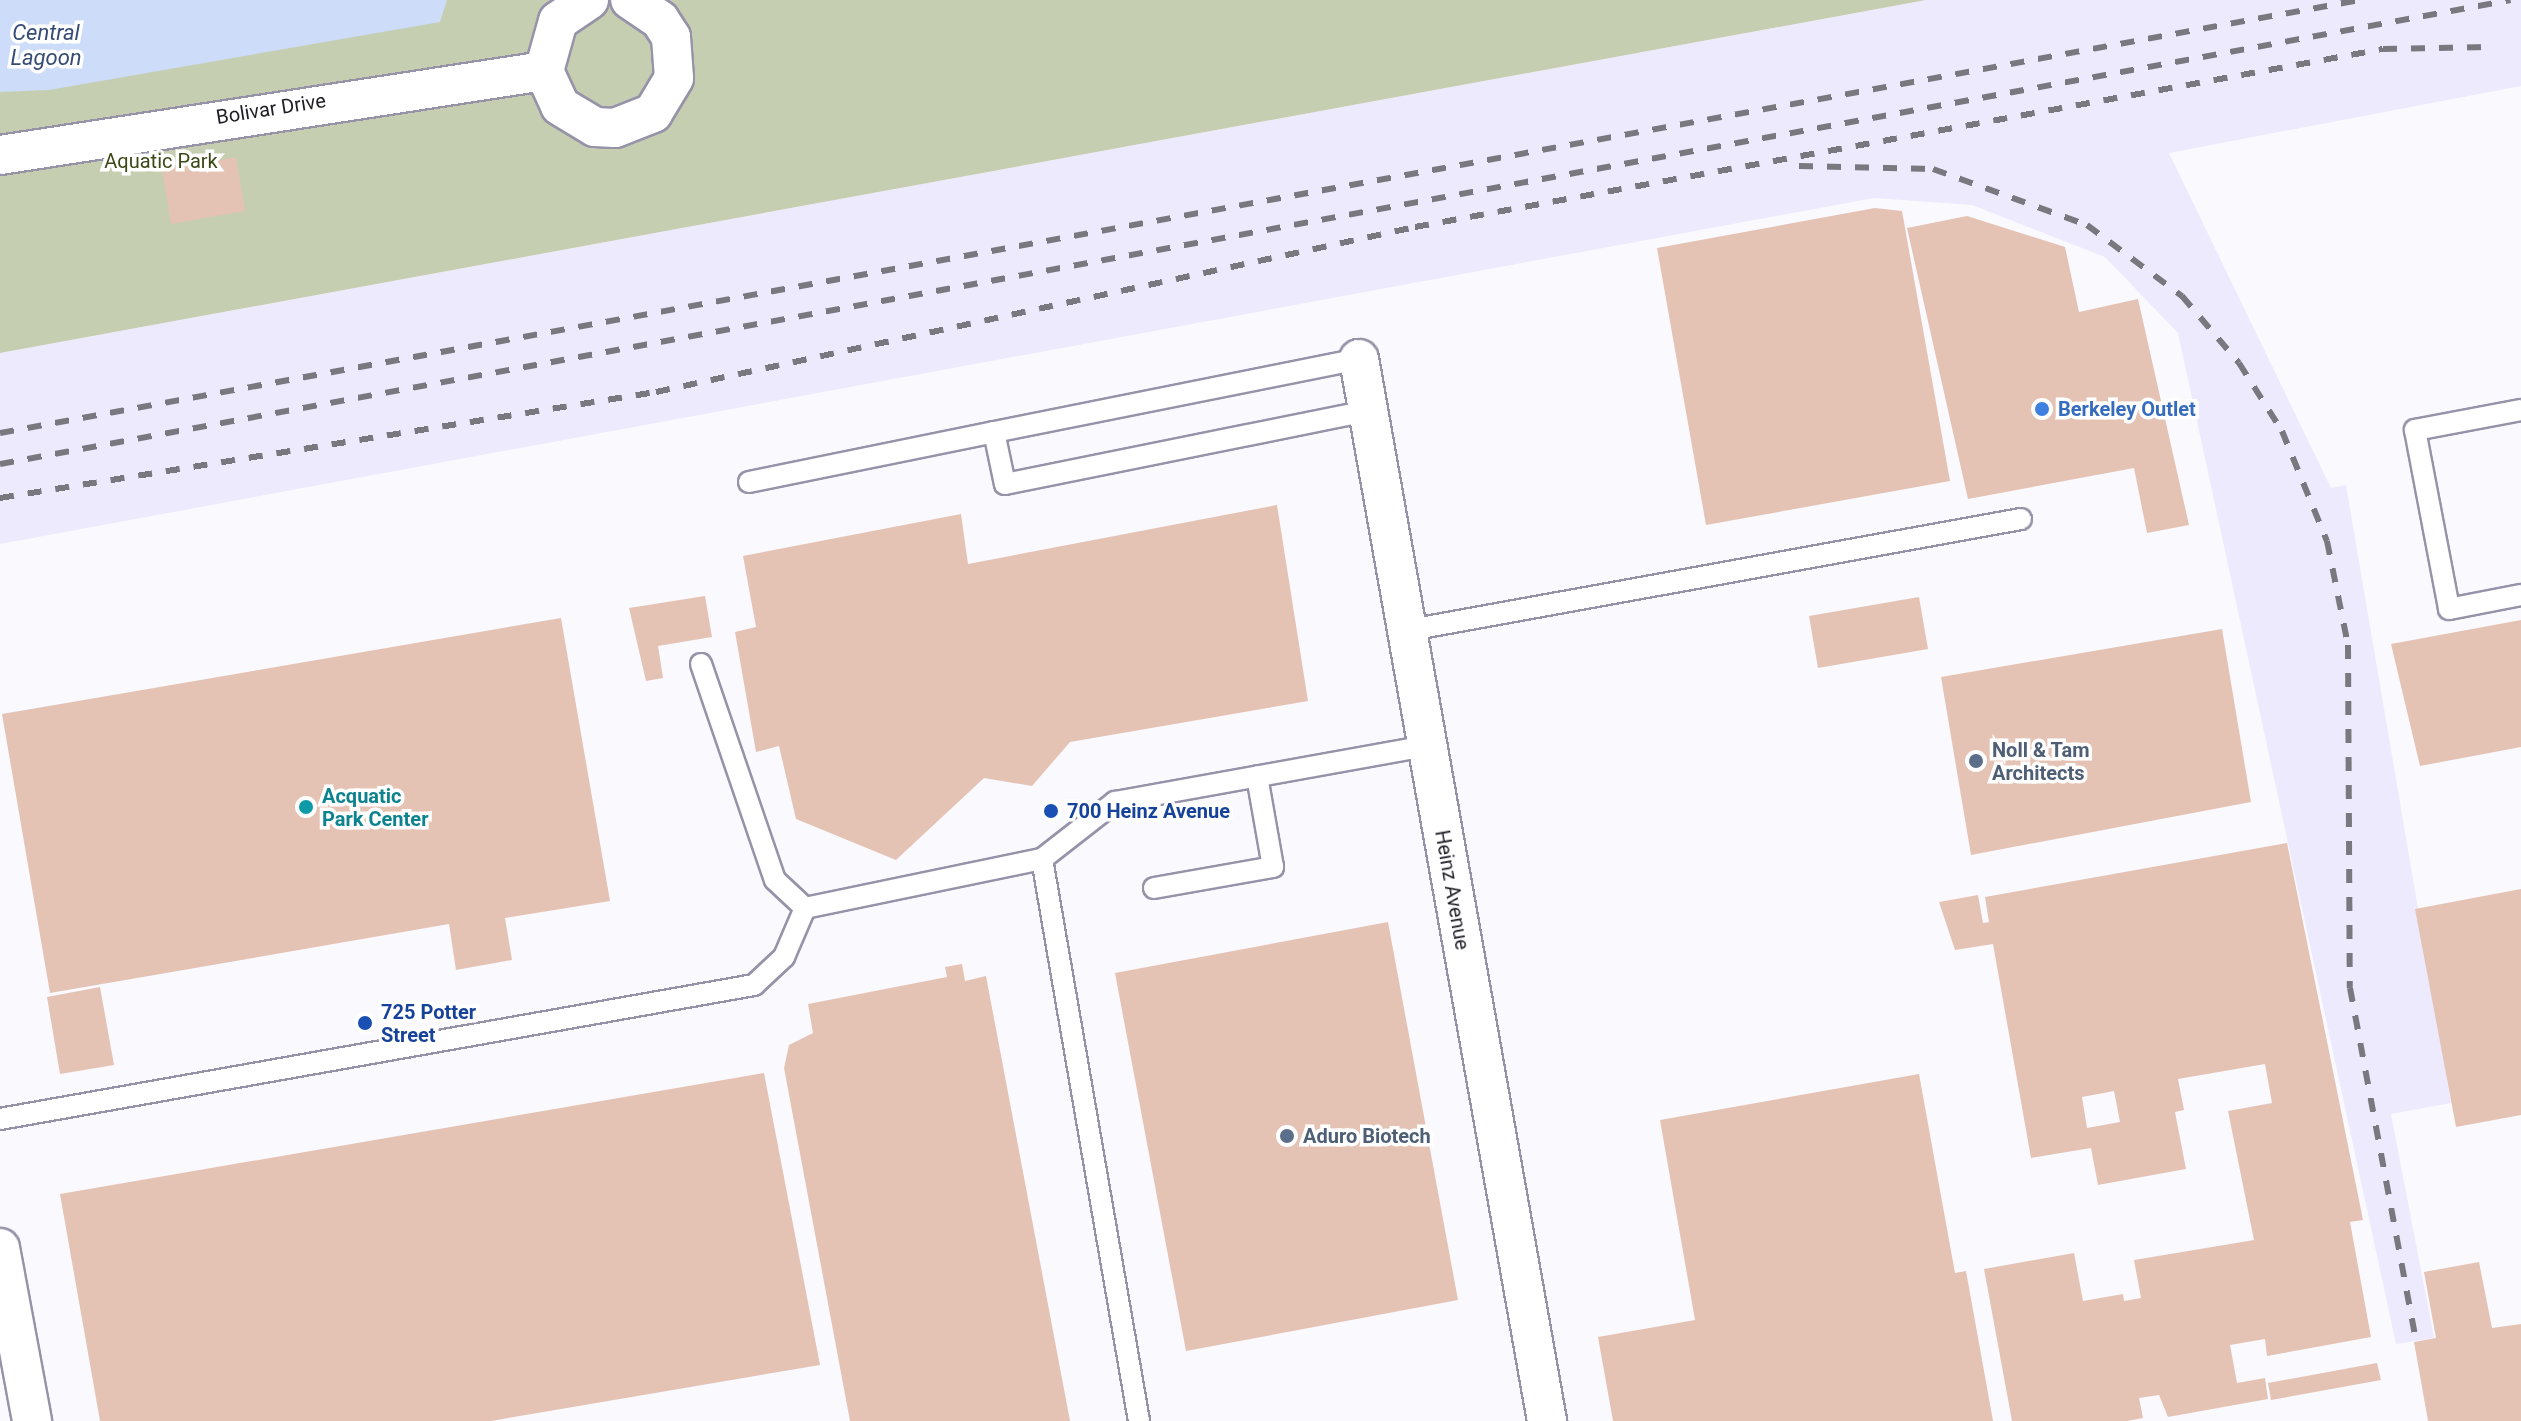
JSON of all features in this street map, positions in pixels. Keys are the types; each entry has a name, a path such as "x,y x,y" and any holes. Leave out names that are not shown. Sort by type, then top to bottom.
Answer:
{"street":[{"path":"587,0 549,36 544,71 560,106 595,127 635,124 653,113 674,78 675,57 660,20 630,0"},
{"name":"Bolivar Drive","path":"0,155 544,71"},
{"name":"Heinz Avenue","path":"1359,359 1404,631 1547,1421"},
{"path":"0,1248 32,1421"}],"lane":[{"path":"749,482 1359,359"},
{"path":"2521,410 2415,430 2449,609 2521,595"},
{"path":"994,432 1005,484 1366,411"},
{"path":"1404,631 2021,519"},
{"path":"701,664 775,880 805,908"},
{"path":"805,908 1042,859 1115,802 1426,746"},
{"path":"1154,888 1273,867 1257,776"},
{"path":"1042,859 1139,1421"},
{"path":"0,1119 754,985 784,957 805,908"}],"shaded area":[{"path":"1926,0 2521,0 2521,86 2169,153 2331,488 2346,485 2451,1103 2391,1114 2434,1338 2396,1344 2178,333 2105,257 1972,205 1874,198 0,544 0,353"}],"green space":[{"name":"Aquatic Park","path":"0,0 1926,0 0,353"}],"water":[{"name":"Central Lagoon","path":"0,0 447,0 440,22 49,90 0,92"}],"building":[{"path":"236,157 245,211 171,224 162,170"},
{"path":"1875,208 1902,211 1950,481 1706,525 1657,248"},
{"path":"1967,216 2065,247 2079,312 2138,299 2189,525 2147,533 2134,468 1968,499 1907,228"},
{"path":"1277,505 1308,701 1070,742 1032,786 984,778 896,860 796,819 779,746 756,752 735,632 756,627 743,556 961,514 968,564"},
{"path":"705,596 712,637 658,646 663,678 646,681 629,608"},
{"path":"1919,597 1928,649 1818,668 1809,616"},
{"name":"Acquatic Park Center","path":"561,618 610,901 505,918 512,960 456,970 449,924 50,993 2,714"},
{"path":"2521,620 2521,747 2420,766 2391,644"},
{"path":"2222,629 2251,802 1971,855 1941,677"},
{"path":"2287,843 2363,1220 2350,1222 2371,1337 2267,1356 2265,1339 2230,1345 2237,1383 2265,1378 2268,1399 2168,1417 2159,1395 2139,1398 2143,1418 2127,1421 2012,1421 1984,1269 2074,1253 2083,1301 2123,1294 2124,1301 2141,1298 2134,1260 2254,1240 2228,1111 2272,1103 2265,1064 2178,1079 2184,1110 2175,1112 2186,1169 2098,1185 2091,1148 2031,1158 1993,944 1955,950 1939,902 1978,895 1983,923 1989,922 1985,897","holes":["2114,1091 2120,1122 2087,1128 2082,1097"]},
{"path":"2521,889 2521,1115 2456,1127 2415,909"},
{"name":"Aduro Biotech","path":"1388,922 1458,1300 1186,1351 1115,973"},
{"path":"962,964 965,981 986,976 1070,1421 850,1421 784,1068 789,1045 813,1033 808,1004 947,977 945,967"},
{"path":"100,987 114,1065 60,1074 47,997"},
{"path":"764,1073 820,1365 491,1421 100,1421 60,1194"},
{"path":"1919,1074 1955,1273 1966,1271 1993,1421 1613,1421 1598,1337 1695,1320 1660,1120"},
{"path":"2479,1262 2492,1328 2521,1324 2521,1421 2428,1421 2414,1342 2436,1338 2424,1272"},
{"path":"2377,1363 2381,1380 2271,1400 2268,1383"}],"railway":[{"path":"0,433 2360,0"},
{"path":"0,464 2510,0"},
{"path":"0,498 656,392 1415,227 2383,49 2489,47"},
{"path":"1799,166 1933,169 2087,225 2182,296 2239,363 2282,431 2327,541 2348,645 2350,988 2416,1340"}],"place":[{"name":"Berkeley Outlet","path":"2042,409"},
{"name":"Noll & Tam Architects","path":"1976,761"},
{"name":"Acquatic Park Center","path":"306,807"},
{"name":"700 Heinz Avenue","path":"1051,811"},
{"name":"725 Potter Street","path":"365,1023"},
{"name":"Aduro Biotech","path":"1287,1136"}]}
